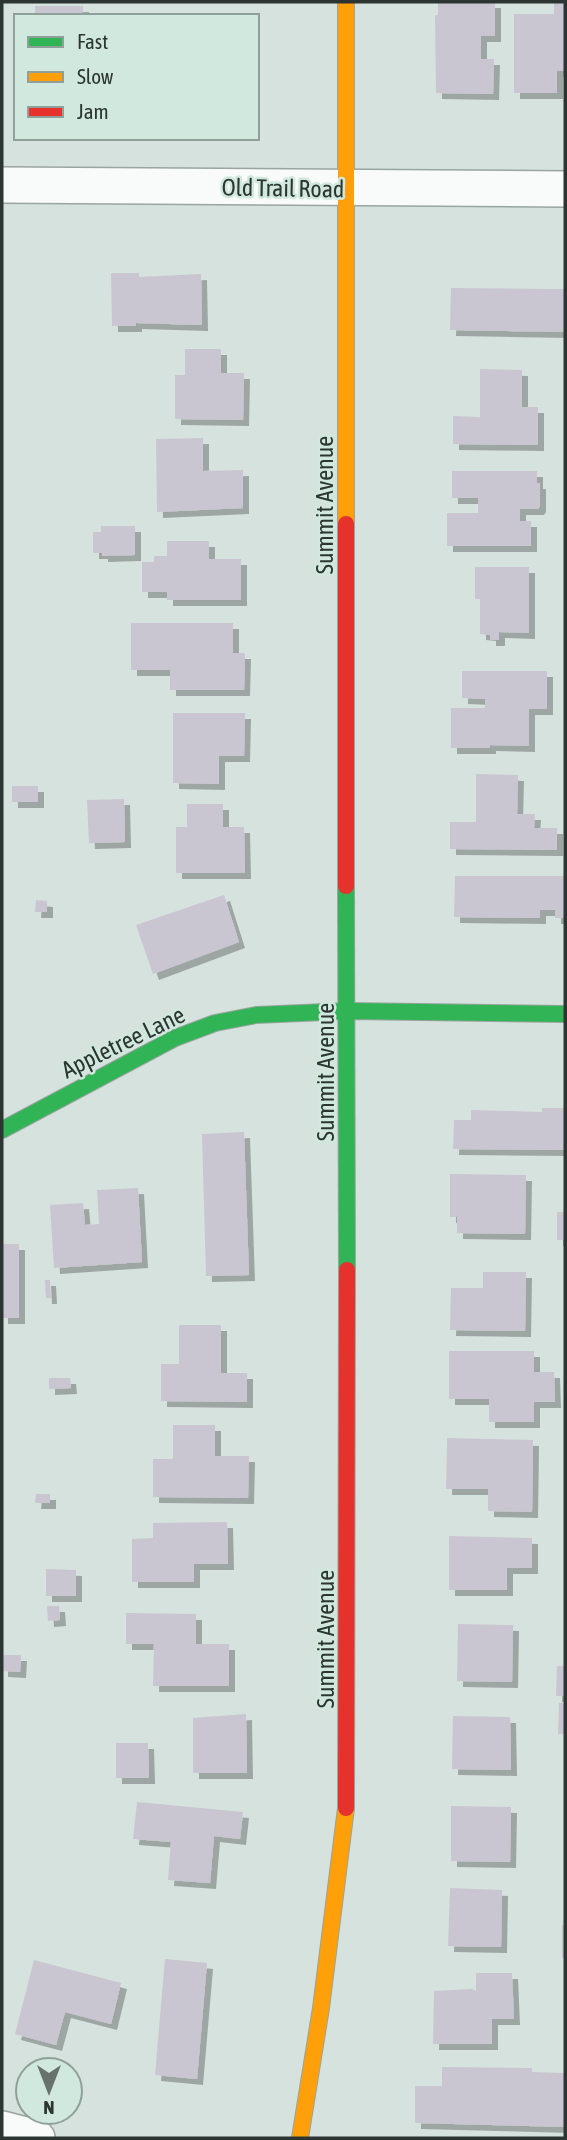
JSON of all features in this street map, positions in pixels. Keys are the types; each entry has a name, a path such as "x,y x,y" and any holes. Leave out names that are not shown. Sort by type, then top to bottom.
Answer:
{"street":[{"name":"Summit Avenue","path":"300,2138 321,2008 347,1799 346,2"},
{"name":"Old Trail Road","path":"2,184 565,190"},
{"name":"Appletree Lane","path":"2,1130 174,1038 215,1023 256,1015 348,1011 565,1014"},
{"path":"2,2129 37,2138"}],"building":[{"path":"438,2 495,2 495,36 481,36 481,59 494,59 493,94 436,93 435,15 438,15"},
{"path":"554,2 565,2 565,71 557,71 557,93 514,93 514,14 554,14"},
{"path":"35,6 83,6 83,14 35,14"},
{"path":"111,273 139,273 139,277 201,274 202,325 136,323 136,326 112,326"},
{"path":"451,288 565,289 565,332 450,330"},
{"path":"185,349 221,349 221,373 244,373 243,420 175,419 175,375 185,375"},
{"path":"480,369 522,370 522,407 538,407 538,445 453,444 453,416 480,417"},
{"path":"203,438 203,471 243,470 243,508 157,512 156,439"},
{"path":"452,471 537,471 540,506 538,509 520,509 520,521 531,521 531,546 447,546 447,513 478,513 478,498 452,498"},
{"path":"101,526 135,526 135,555 102,556 102,553 93,553 93,532 101,532"},
{"path":"167,541 209,541 209,559 241,559 241,600 167,600 167,592 142,592 142,562 154,562 154,556 167,556"},
{"path":"475,567 529,567 529,633 499,632 499,640 490,640 490,635 480,634 480,599 475,599"},
{"path":"131,623 233,623 233,653 245,653 244,690 170,690 170,670 131,670"},
{"path":"462,671 547,671 547,709 529,709 529,746 451,748 451,708 485,708 485,699 462,698"},
{"path":"173,713 245,713 244,756 219,756 219,784 173,783"},
{"path":"476,774 518,775 517,814 535,814 534,828 557,828 557,850 450,849 450,822 476,822"},
{"path":"12,786 38,786 38,802 12,802"},
{"path":"124,799 125,842 89,843 87,800"},
{"path":"187,804 223,804 223,827 244,827 245,873 176,873 176,827 187,827"},
{"path":"455,876 565,876 565,918 555,918 555,910 540,910 540,918 454,917"},
{"path":"224,895 239,942 153,974 136,925"},
{"path":"36,900 47,901 47,912 35,912"},
{"path":"542,1108 565,1108 565,1150 453,1149 454,1120 471,1120 471,1110 542,1112"},
{"path":"244,1132 249,1275 206,1276 202,1134"},
{"path":"450,1174 526,1175 525,1234 457,1233 457,1217 450,1217"},
{"path":"138,1188 142,1262 54,1268 50,1205 83,1203 85,1225 99,1224 97,1190"},
{"path":"557,1212 565,1212 565,1240 557,1240"},
{"path":"2,1244 19,1244 19,1318 2,1318"},
{"path":"483,1272 526,1272 525,1331 450,1330 451,1288 483,1288"},
{"path":"45,1280 50,1280 51,1298 46,1298"},
{"path":"179,1325 221,1325 221,1373 247,1373 247,1402 161,1401 161,1364 179,1364"},
{"path":"449,1351 534,1351 534,1372 554,1372 555,1402 534,1402 534,1422 489,1422 489,1399 449,1399"},
{"path":"49,1378 70,1378 71,1388 49,1389"},
{"path":"173,1425 215,1425 215,1456 249,1456 248,1498 153,1497 153,1459 173,1459"},
{"path":"447,1438 533,1440 532,1512 488,1511 488,1489 446,1489"},
{"path":"36,1494 50,1494 50,1503 35,1503"},
{"path":"227,1522 228,1564 194,1564 194,1582 132,1582 132,1539 153,1538 153,1523"},
{"path":"449,1536 532,1538 532,1568 507,1568 507,1590 449,1590"},
{"path":"46,1569 76,1570 76,1596 46,1596"},
{"path":"47,1606 59,1606 60,1620 48,1621"},
{"path":"126,1613 196,1614 196,1644 229,1644 229,1686 153,1686 154,1644 126,1644"},
{"path":"458,1624 513,1625 512,1682 457,1681"},
{"path":"2,1655 21,1655 20,1672 2,1671"},
{"path":"557,1666 565,1666 565,1696 556,1696"},
{"path":"559,1703 565,1703 565,1734 558,1734"},
{"path":"246,1714 247,1773 193,1773 193,1718"},
{"path":"453,1716 510,1717 511,1770 452,1769"},
{"path":"116,1743 148,1743 149,1778 116,1778"},
{"path":"137,1802 243,1812 240,1839 214,1836 210,1883 168,1880 171,1842 133,1839"},
{"path":"451,1806 511,1807 510,1862 451,1861"},
{"path":"450,1888 502,1890 501,1947 448,1946"},
{"path":"562,1925 565,1925 565,1958 562,1958"},
{"path":"165,1959 207,1963 197,2079 155,2075"},
{"path":"34,1960 121,1983 111,2024 65,2012 56,2045 15,2034"},
{"path":"476,1973 512,1973 514,2019 492,2019 492,2044 433,2044 434,1991 476,1991"},
{"path":"442,2067 532,2068 532,2072 565,2073 565,2127 415,2123 415,2086 442,2086"}],"traffic: fast":[{"path":"346,886 347,1270"},
{"path":"2,1130 175,1038 215,1023 256,1015 348,1011 565,1014"}],"traffic: slow":[{"path":"346,2 346,524"},
{"path":"300,2138 321,2008 346,1808"}],"traffic: jam":[{"path":"346,524 346,886"},
{"path":"346,1808 347,1270"}]}
